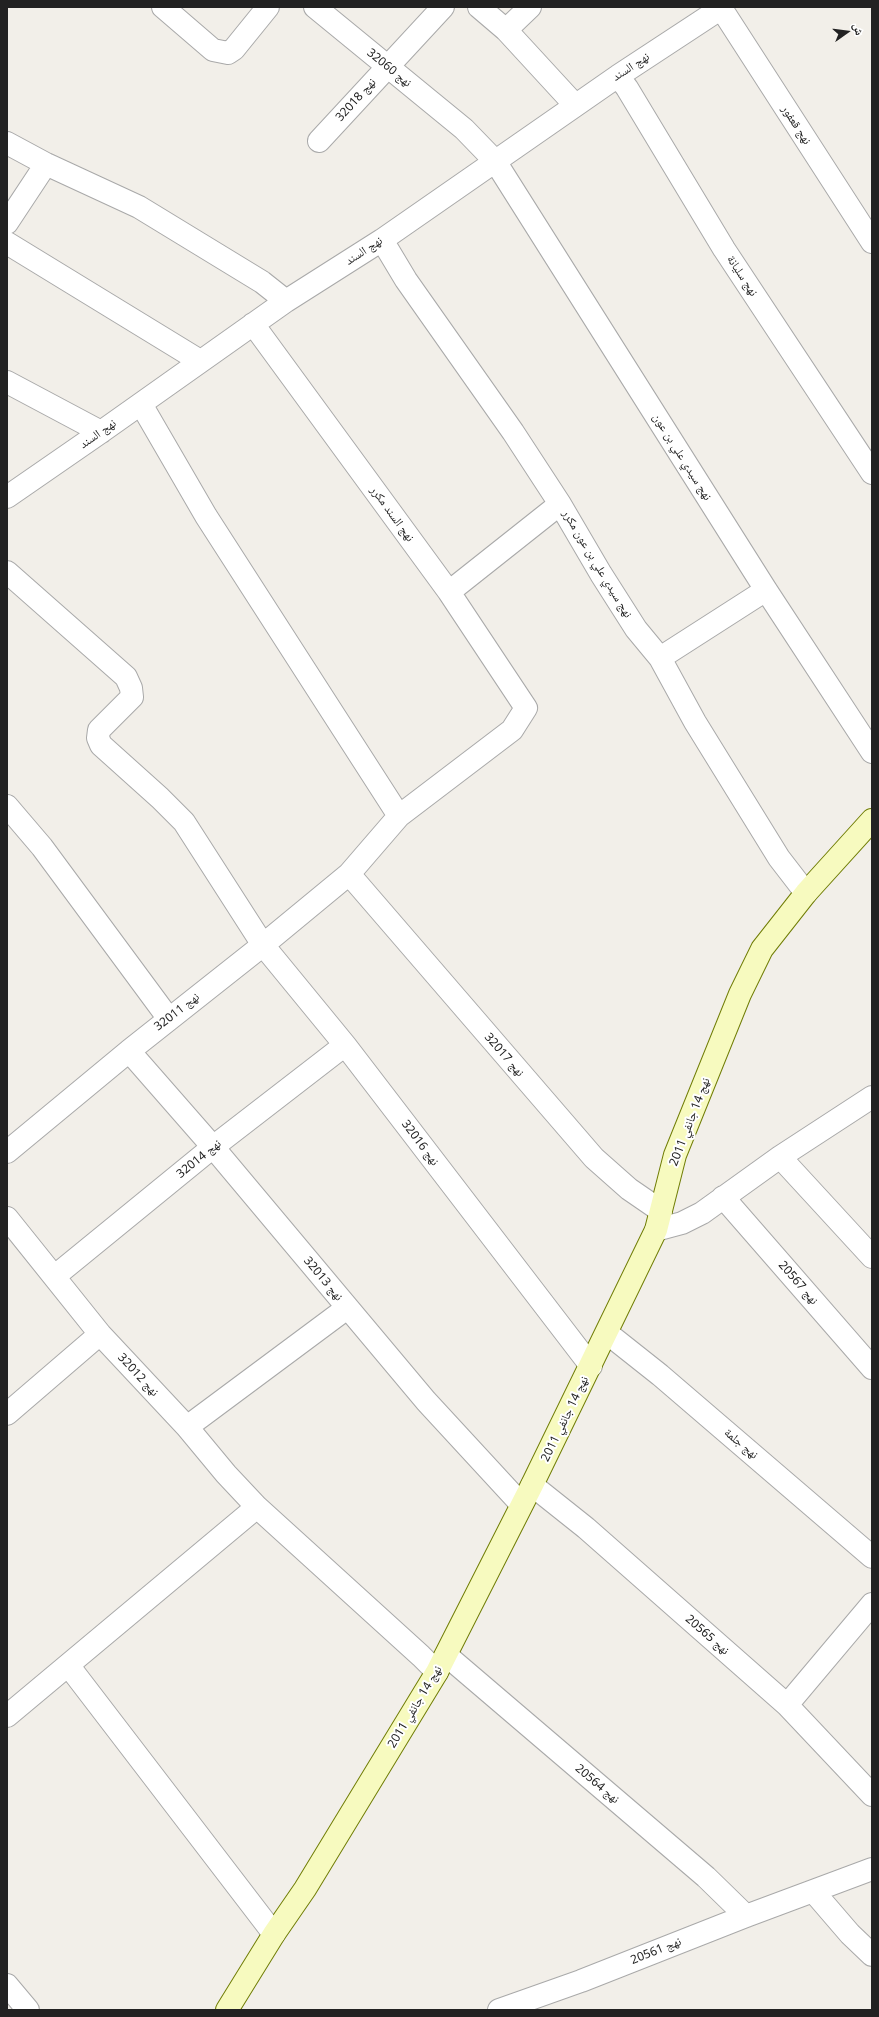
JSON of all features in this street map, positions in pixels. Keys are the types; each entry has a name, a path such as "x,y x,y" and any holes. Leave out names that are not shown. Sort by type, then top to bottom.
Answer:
{"street":[{"path":"163,7 213,50 228,54 234,49 268,7"},
{"name":"نهج 32060","path":"315,7 464,129 495,161"},
{"name":"نهج 32018","path":"319,141 443,7"},
{"path":"479,7 506,30 575,105"},
{"path":"506,30 530,7"},
{"name":"نهج السند","path":"7,496 101,432 286,301 382,240 575,105 722,8"},
{"name":"نهج قعفور","path":"722,8 872,242"},
{"name":"نهج سليانة","path":"618,76 724,249 872,473"},
{"path":"7,143 46,164 139,207 262,282 286,301"},
{"name":"نهج سيدي علي بن عون","path":"495,161 766,590 872,752"},
{"path":"7,223 46,164"},
{"name":"نهج سيدي علي بن عون مكرر","path":"382,240 406,280 513,432 560,504 601,574 636,629 660,658 695,722 775,851 806,893"},
{"path":"7,243 200,361"},
{"name":"نهج السند مكرر","path":"253,324 448,592 526,708"},
{"path":"7,382 101,432"},
{"path":"141,404 206,516 399,816"},
{"path":"448,592 560,504"},
{"name":"نهج 32016","path":"7,572 126,677 131,688 132,697 99,730 98,738 102,745 184,822 263,944 345,1045 590,1366"},
{"path":"660,658 766,590"},
{"name":"نهج 32011","path":"7,1152 129,1051 263,944 354,880 399,816 512,730 526,708"},
{"path":"8,808 42,847 169,1019"},
{"name":"نهج 14 جانفي 2011","path":"227,2010 274,1934 305,1889 441,1664 532,1485 607,1333 659,1221 675,1155 740,994 762,949 806,893 872,820"},
{"name":"نهج 32017","path":"354,880 594,1158 629,1189 659,1221"},
{"name":"نهج 32014","path":"55,1276 213,1147 345,1045"},
{"name":"نهج 32013","path":"129,1051 213,1147 426,1401 521,1504"},
{"path":"659,1221 682,1223 702,1212 780,1157 872,1097"},
{"path":"780,1157 872,1257"},
{"name":"نهج 20567","path":"723,1197 872,1368"},
{"name":"نهج 32012","path":"7,1218 100,1334 187,1427 226,1474 257,1506"},
{"path":"187,1427 347,1308"},
{"name":"نهج جلمة","path":"607,1333 660,1376 872,1557"},
{"path":"7,1414 100,1334"},
{"name":"نهج 20565","path":"532,1485 586,1528 787,1705 872,1794"},
{"path":"7,1716 257,1506"},
{"name":"نهج 20564","path":"257,1506 421,1656 441,1664 706,1877 746,1916"},
{"path":"787,1705 872,1604"},
{"path":"68,1665 274,1934"},
{"name":"نهج 20561","path":"499,2010 581,1981 746,1916 872,1869"},
{"path":"813,1891 850,1934 872,1955"},
{"path":"7,1984 28,2010"}]}
